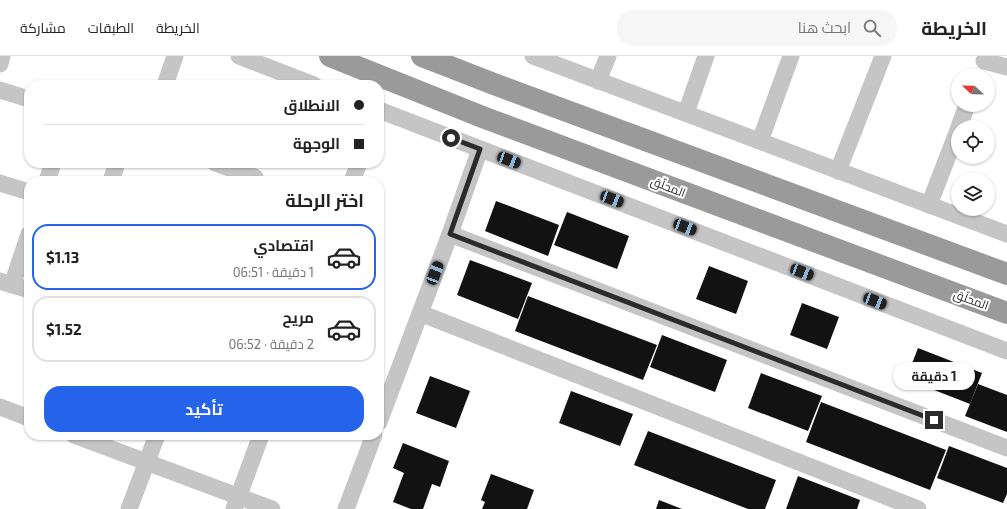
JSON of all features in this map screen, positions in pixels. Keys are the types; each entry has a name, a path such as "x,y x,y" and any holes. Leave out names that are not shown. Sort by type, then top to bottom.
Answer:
{"highway":[{"name":"المحلّق","path":"330,56 485,118 1007,313"},
{"path":"422,56 1007,274"}],"street":[{"path":"0,64 2,56"},
{"path":"167,80 175,56"},
{"path":"239,56 286,80"},
{"path":"533,56 1007,234"},
{"path":"598,81 608,56"},
{"path":"686,114 706,56"},
{"path":"760,142 791,56"},
{"path":"838,171 883,56"},
{"path":"983,64 1007,67"},
{"path":"0,90 24,98"},
{"path":"384,112 1007,351"},
{"path":"929,205 951,148"},
{"path":"384,409 450,234 480,149"},
{"path":"234,168 256,174"},
{"path":"0,183 24,190"},
{"path":"450,234 1007,448"},
{"path":"24,245 6,283 24,288"},
{"path":"420,313 918,509"},
{"path":"0,407 24,415"},
{"path":"88,440 147,462 236,503 272,509"},
{"path":"129,509 155,440"},
{"path":"236,503 259,440"},
{"path":"346,509 372,440"}],"building":[{"path":"496,201 559,225 548,256 485,231"},
{"path":"567,212 629,236 617,269 554,245"},
{"path":"470,260 532,283 518,319 457,295"},
{"path":"709,266 748,281 736,314 696,299"},
{"path":"528,296 657,345 643,380 515,331"},
{"path":"802,303 839,317 827,349 790,335"},
{"path":"662,335 727,360 715,392 650,367"},
{"path":"918,348 982,373 970,404 906,379"},
{"path":"761,373 822,396 808,431 748,408"},
{"path":"430,376 470,391 456,428 416,413"},
{"path":"978,384 1007,395 1007,432 965,416"},
{"path":"571,391 633,414 620,446 559,423"},
{"path":"821,402 946,450 930,490 806,442"},
{"path":"648,431 776,480 765,509 748,509 634,465"},
{"path":"403,443 449,461 440,487 432,484 423,509 411,509 393,502 404,473 393,468"},
{"path":"949,446 1007,468 1007,494 1003,503 937,478"},
{"path":"491,474 534,490 527,509 482,509 485,502 481,500"},
{"path":"798,476 860,500 857,509 786,509"},
{"path":"659,500 682,509 656,509"}],"route":[{"path":"451,138 480,149 450,234 934,420"}]}
